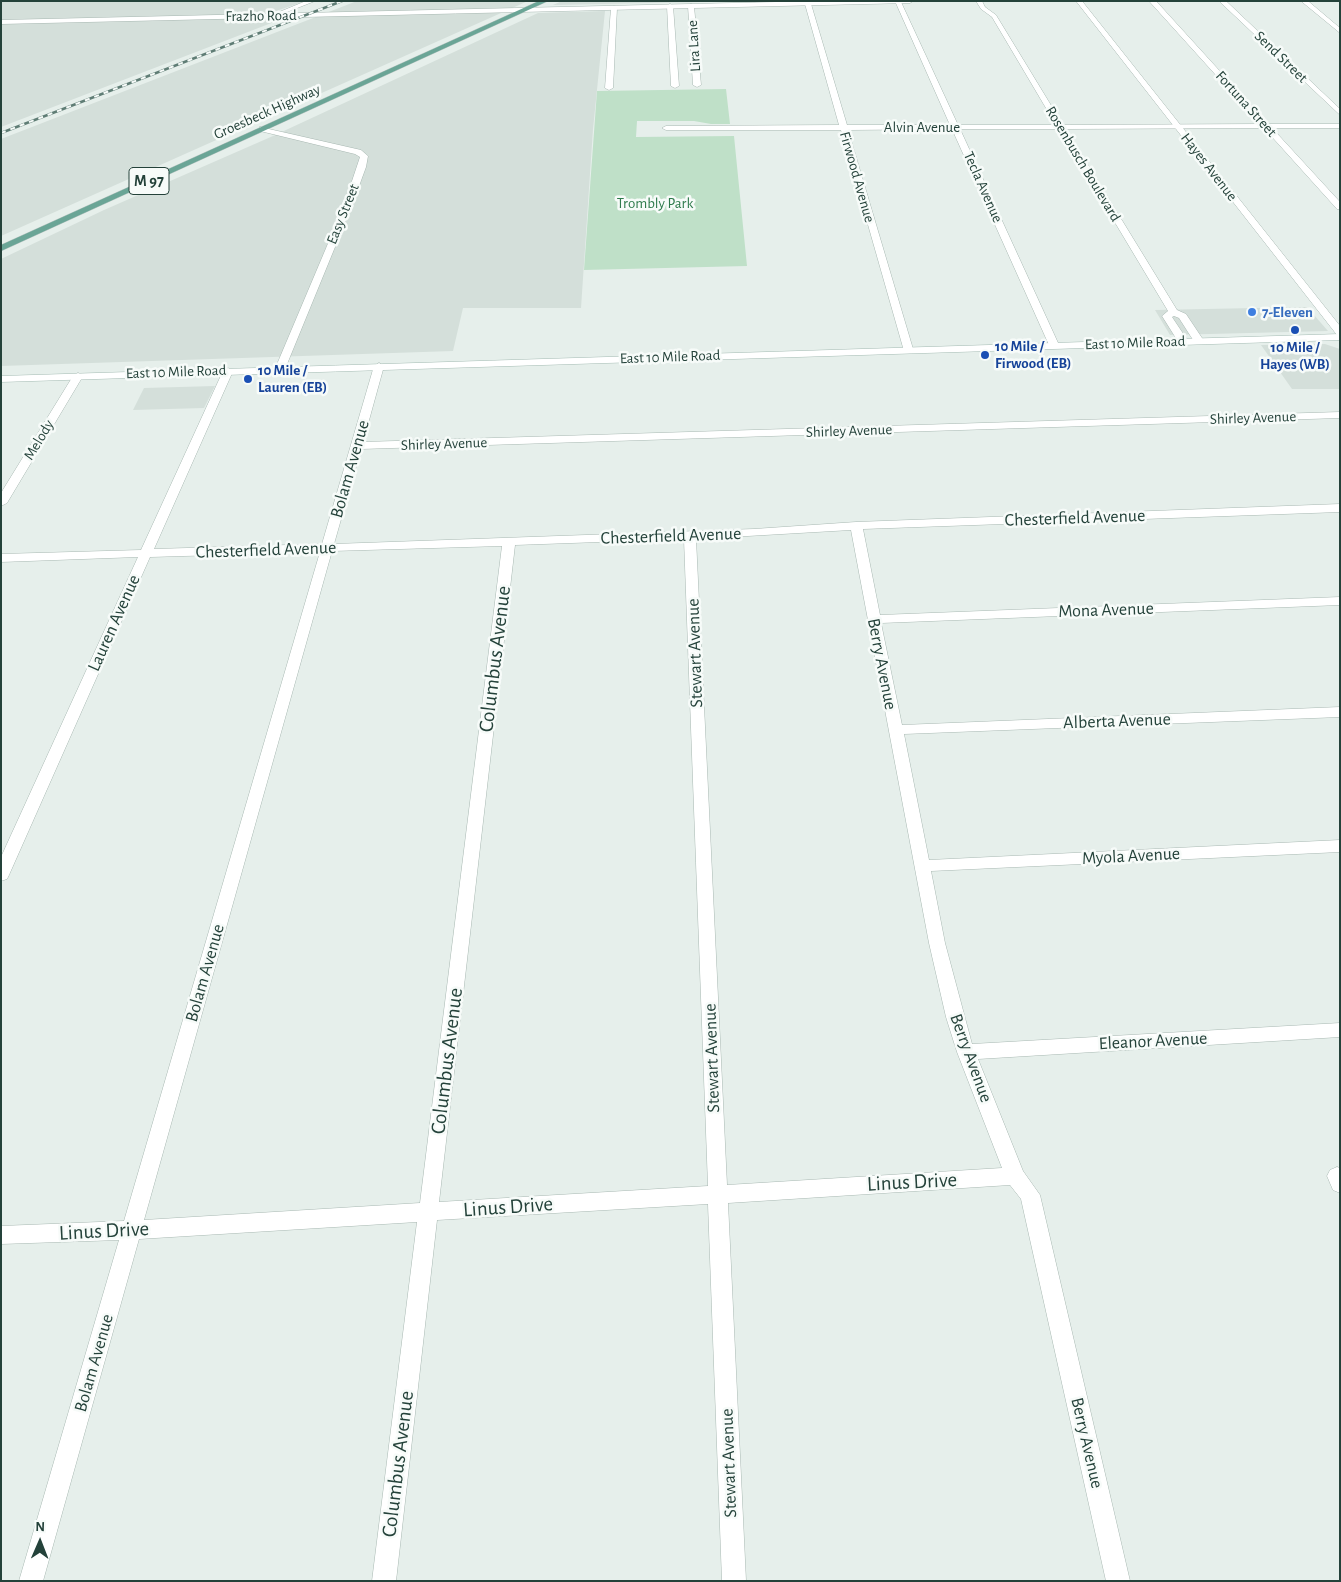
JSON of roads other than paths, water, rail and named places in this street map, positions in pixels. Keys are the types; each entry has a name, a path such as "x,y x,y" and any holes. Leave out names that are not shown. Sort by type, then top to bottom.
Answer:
{"main road":[{"name":"Groesbeck Highway","path":"1,248 545,1"}],"street":[{"path":"275,15 312,1"},
{"name":"Frazho Road","path":"1,22 910,1"},
{"name":"Rosenbusch Boulevard","path":"979,1 983,8 994,16 1173,312 1183,316 1199,341"},
{"name":"Hayes Avenue","path":"1079,1 1340,333"},
{"name":"Fortuna Street","path":"1152,1 1340,207"},
{"name":"Send Street","path":"1222,1 1340,113"},
{"path":"1304,1 1340,31"},
{"name":"Tecla Avenue","path":"898,2 1054,345"},
{"name":"Rosenbusch Boulevard","path":"990,2 994,8 994,16"},
{"name":"Firwood Avenue","path":"808,4 908,349"},
{"path":"670,6 675,86"},
{"name":"Lira Lane","path":"691,6 697,85"},
{"path":"609,88 614,8"},
{"name":"Alvin Avenue","path":"666,128 1340,126"},
{"name":"Easy Street","path":"263,130 358,152 364,156 362,167 349,202 280,369"},
{"name":"Rosenbusch Boulevard","path":"1173,312 1168,316 1183,341"},
{"name":"East 10 Mile Road","path":"1,379 908,349 1340,337"},
{"name":"Bolam Avenue","path":"31,1581 379,366"},
{"name":"Lauren Avenue","path":"1,875 228,371"},
{"name":"Melody","path":"1,504 78,376"},
{"name":"Shirley Avenue","path":"357,446 1340,415"},
{"name":"Chesterfield Avenue","path":"1,558 327,549 690,535 856,526 1340,508"},
{"name":"Berry Avenue","path":"856,526 936,943 966,1052 1015,1176 1030,1195 1118,1581"},
{"name":"Stewart Avenue","path":"690,535 734,1581"},
{"name":"Columbus Avenue","path":"384,1581 510,542"},
{"name":"Mona Avenue","path":"873,619 1340,601"},
{"name":"Alberta Avenue","path":"895,730 1340,712"},
{"name":"Myola Avenue","path":"922,866 1340,846"},
{"name":"Eleanor Avenue","path":"966,1052 1340,1030"},
{"name":"Linus Drive","path":"1,1236 132,1230 1015,1176"}],"railway":[{"path":"1,133 342,1"}],"place":[{"name":"7-Eleven","path":"1252,312"},
{"name":"10 Mile / Hayes (WB)","path":"1295,330"},
{"name":"10 Mile / Firwood (EB)","path":"985,355"},
{"name":"10 Mile / Lauren (EB)","path":"248,379"}],"park label":[{"name":"Trombly Park","path":"655,203"}]}
